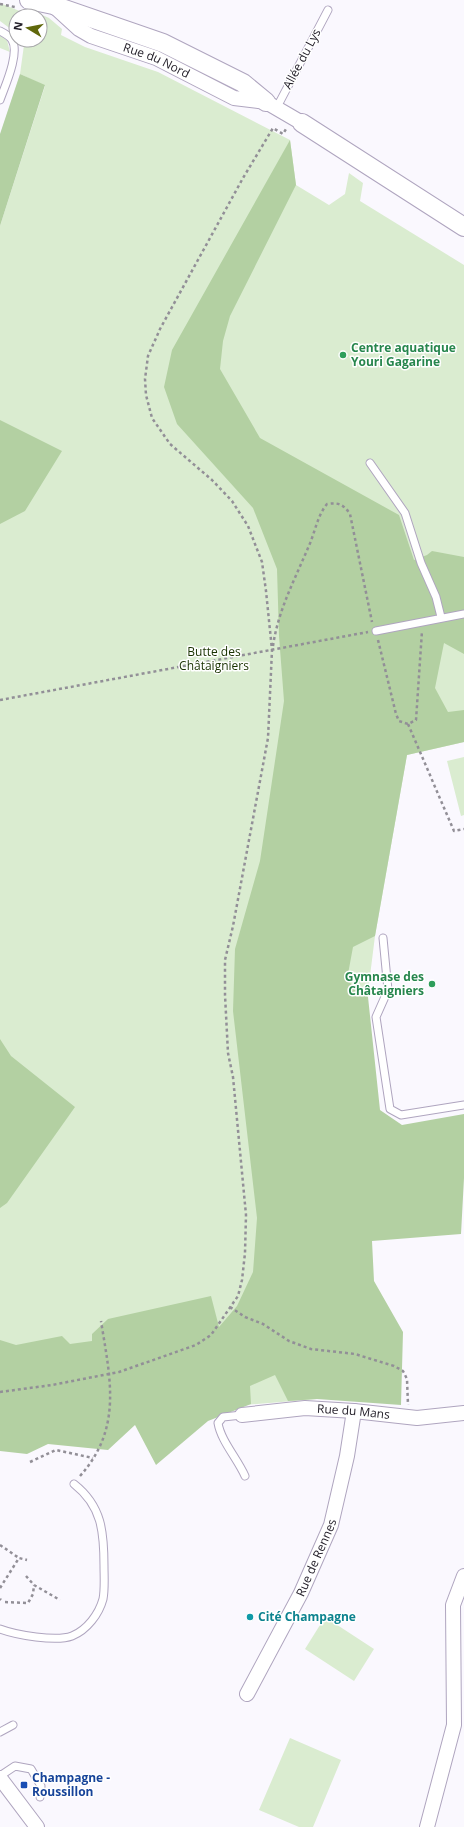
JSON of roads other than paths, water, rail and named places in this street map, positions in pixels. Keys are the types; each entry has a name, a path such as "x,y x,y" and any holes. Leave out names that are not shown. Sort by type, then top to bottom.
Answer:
{"street":[{"name":"Rue du Nord","path":"29,0 53,5 163,43 244,83 271,106 298,121 464,227"},
{"name":"Rue du Mans","path":"242,1415 305,1408 354,1411 410,1418 464,1413"},
{"name":"Rue de Rennes","path":"247,1694 301,1594 331,1525 347,1456 354,1411"},
{"path":"427,1827 454,1725 453,1605 464,1576"},
{"path":"0,1777 37,1827"}],"lane":[{"name":"Allée du Lys","path":"271,106 328,10"},
{"path":"0,31 12,38 15,45 15,54 0,100"},
{"path":"370,463 405,512 421,563 436,597 441,617"},
{"path":"376,631 422,623 441,617 464,614"},
{"path":"383,938 388,990 376,1017 390,1109 401,1115 464,1105"},
{"path":"242,1415 223,1417 218,1422 219,1430 245,1476"},
{"path":"0,1629 16,1635 54,1638 72,1636 87,1626 99,1612 103,1598 104,1539 99,1515 84,1492 74,1484"},
{"path":"0,1732 13,1725"},
{"path":"0,1777 16,1766 31,1769 41,1786 40,1797"}],"place":[{"name":"Centre aquatique Youri Gagarine","path":"343,355"},
{"name":"Gymnase des Châtaigniers","path":"432,984"},
{"name":"Cité Champagne","path":"250,1617"},
{"name":"Champagne - Roussillon","path":"24,1785"}],"park label":[{"name":"Butte des Châtaigniers","path":"214,659"}]}
